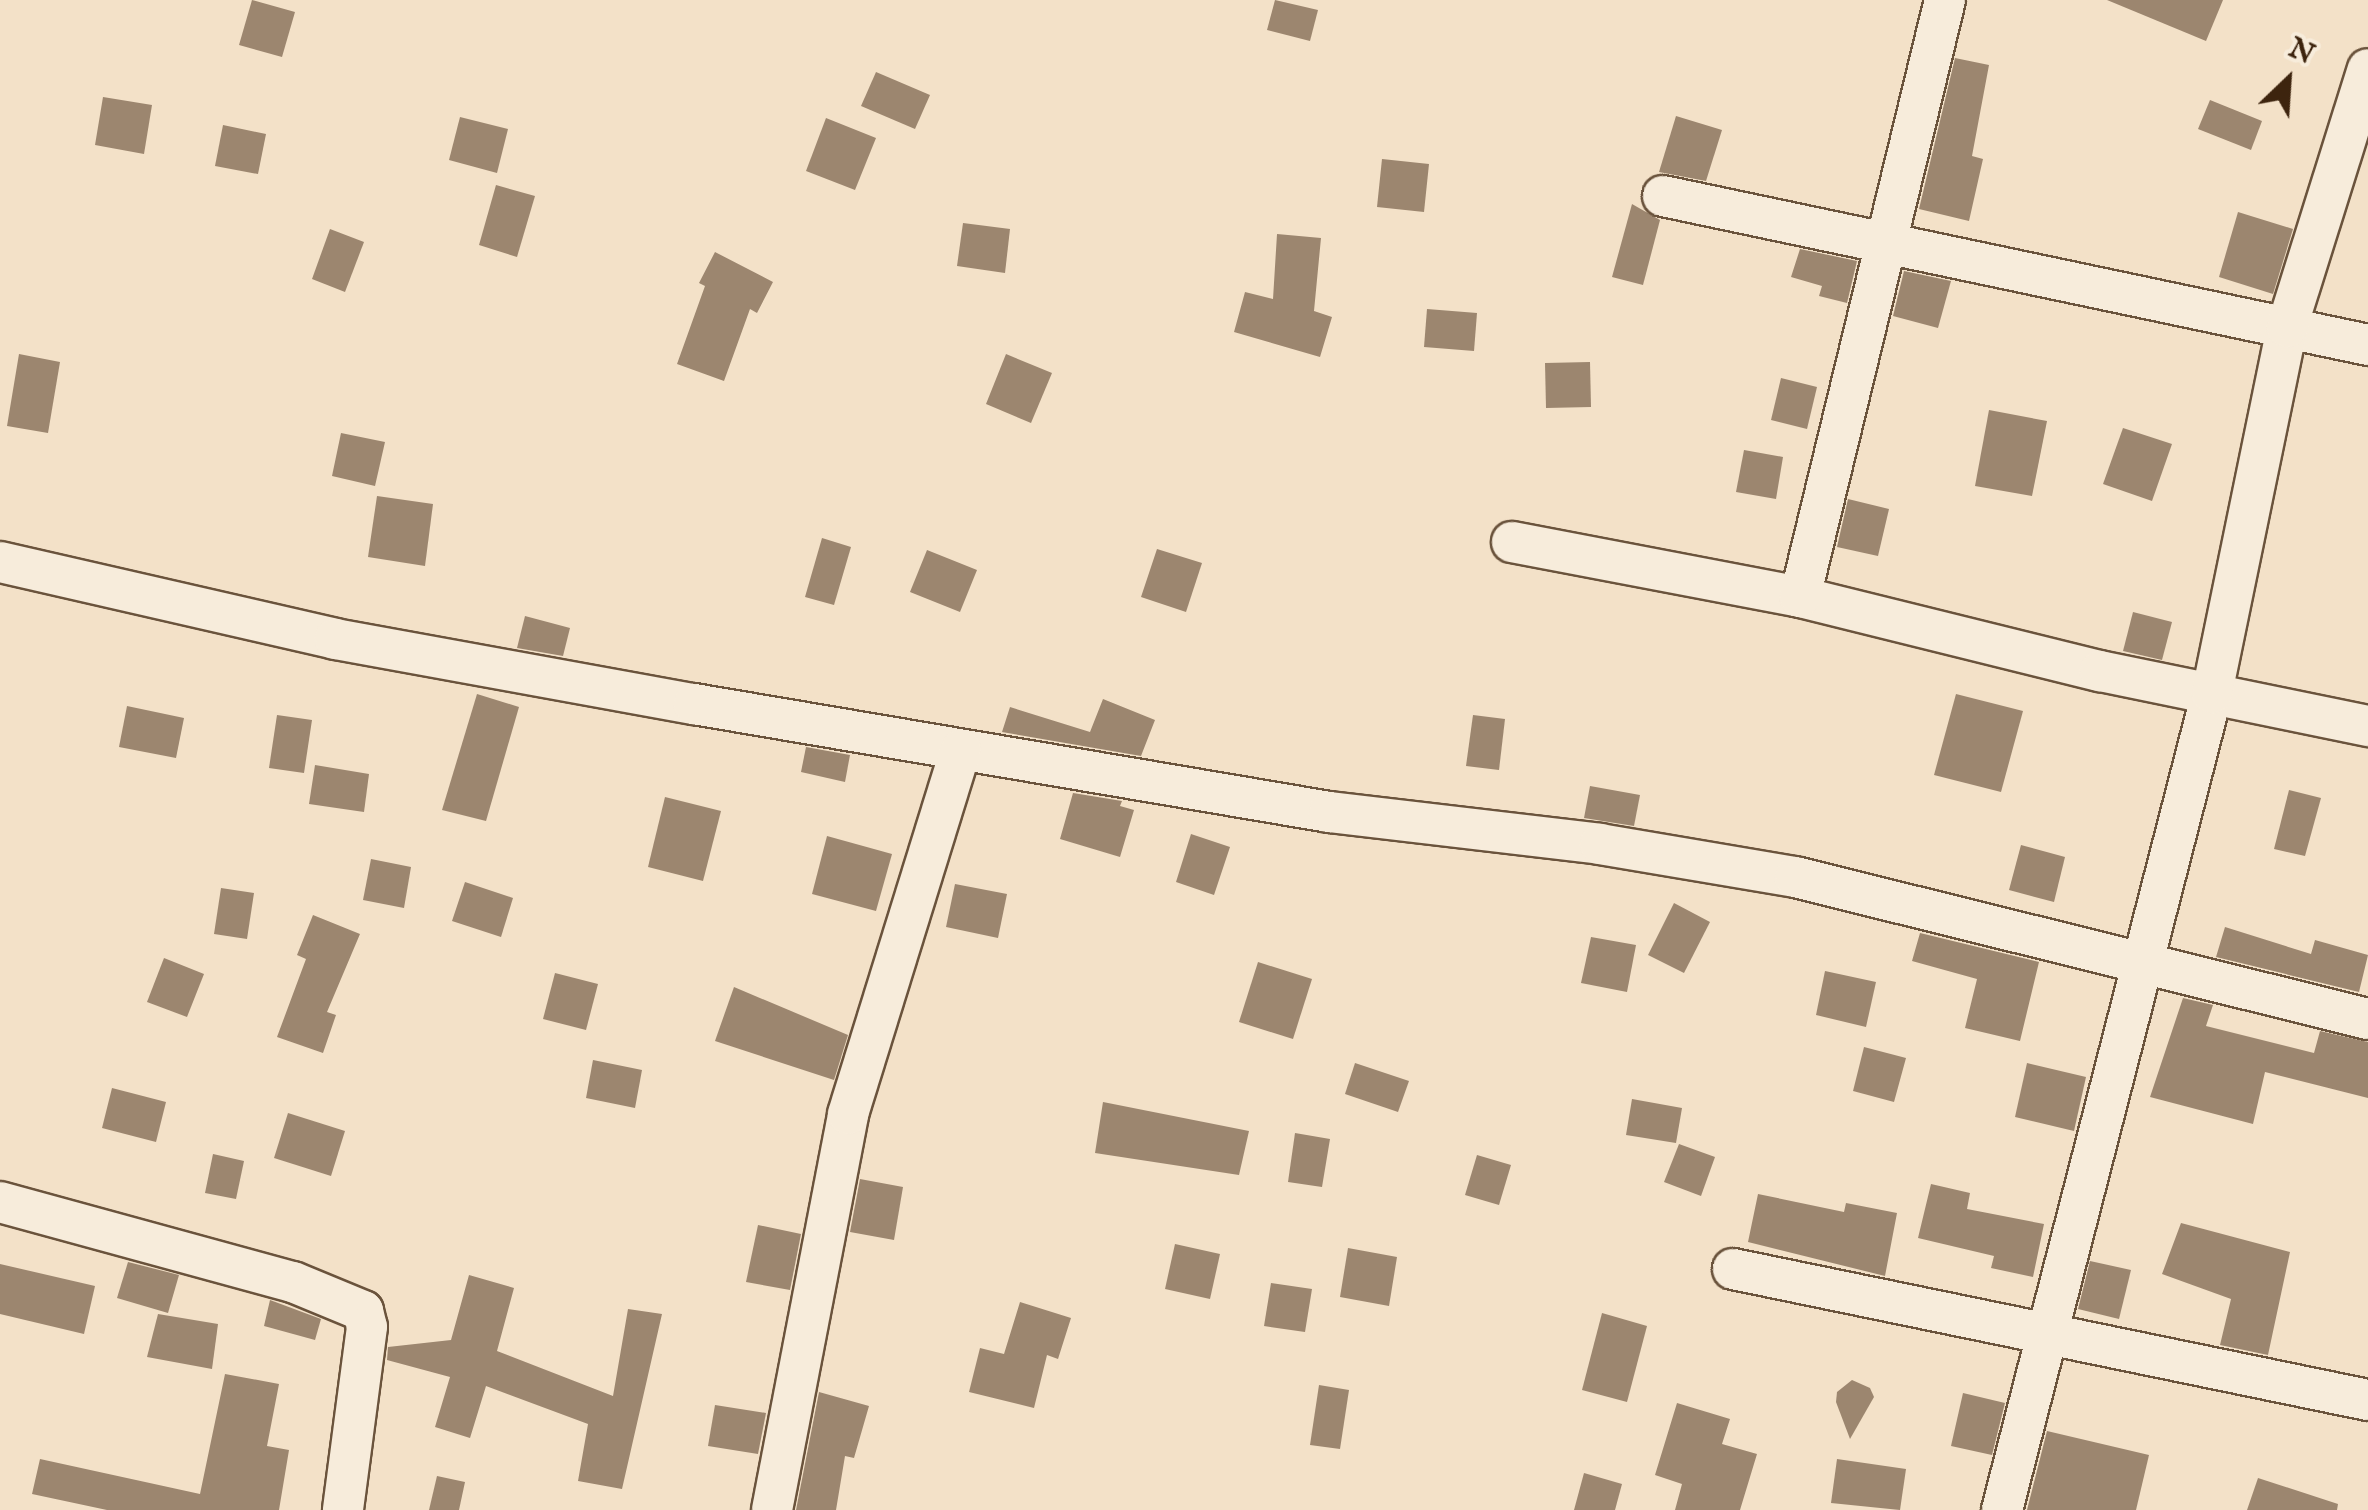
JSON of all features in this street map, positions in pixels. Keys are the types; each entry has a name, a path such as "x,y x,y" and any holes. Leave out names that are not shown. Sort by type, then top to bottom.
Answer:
{"street":[{"path":"1800,597 1945,0"},
{"path":"2002,1510 2212,694 2286,327 2368,69"},
{"path":"1663,196 2368,345"},
{"path":"1512,542 1800,597 2212,694 2368,726"},
{"path":"0,562 334,639 961,750 1329,812 1600,844 1795,877 2368,1018"},
{"path":"772,1510 848,1114 961,750"},
{"path":"0,1202 293,1282 363,1311 367,1327 343,1510"},
{"path":"1732,1269 2046,1338 2368,1400"}],"building":[{"path":"252,0 295,12 282,57 239,45"},
{"path":"1275,0 1318,10 1310,41 1267,30"},
{"path":"2107,0 2223,0 2206,41"},
{"path":"1955,58 1989,65 1972,156 1983,159 1969,221 1919,209"},
{"path":"876,72 930,95 915,129 861,106"},
{"path":"103,97 152,105 144,154 95,145"},
{"path":"2210,100 2262,121 2251,150 2198,129"},
{"path":"1676,116 1722,130 1706,181 1659,172"},
{"path":"460,117 508,129 497,173 449,160"},
{"path":"826,118 876,138 855,190 806,171"},
{"path":"223,125 266,134 258,174 215,166"},
{"path":"1382,159 1429,164 1424,212 1377,207"},
{"path":"496,185 535,196 517,257 479,245"},
{"path":"1632,204 1660,220 1643,285 1612,277"},
{"path":"2238,212 2293,229 2273,294 2219,277"},
{"path":"963,223 1010,229 1005,273 957,266"},
{"path":"330,229 364,242 345,292 312,279"},
{"path":"1277,234 1321,238 1314,311 1332,317 1320,357 1234,332 1245,292 1273,299"},
{"path":"1800,249 1857,261 1847,303 1819,296 1822,286 1791,277"},
{"path":"715,252 773,282 757,313 750,309 724,381 677,364 705,286 699,283"},
{"path":"1904,271 1951,281 1938,328 1893,316"},
{"path":"1427,309 1477,313 1474,351 1424,347"},
{"path":"19,354 60,362 48,433 7,426"},
{"path":"1006,354 1052,373 1031,423 986,404"},
{"path":"1590,362 1591,407 1546,408 1545,363"},
{"path":"1781,378 1817,387 1807,429 1771,420"},
{"path":"1989,410 2047,421 2032,496 1975,486"},
{"path":"2123,428 2172,444 2152,501 2103,484"},
{"path":"341,433 385,442 375,486 332,476"},
{"path":"1744,450 1783,457 1776,499 1736,492"},
{"path":"377,496 433,504 425,566 368,557"},
{"path":"1848,499 1889,509 1878,556 1837,547"},
{"path":"822,538 851,547 834,605 805,597"},
{"path":"1157,549 1202,563 1186,612 1141,597"},
{"path":"927,550 977,570 960,612 910,592"},
{"path":"2133,612 2172,622 2162,660 2123,651"},
{"path":"525,616 570,628 563,656 517,648"},
{"path":"477,694 519,707 486,821 442,810"},
{"path":"1956,694 2023,711 2001,792 1934,775"},
{"path":"1103,699 1155,720 1141,756 1002,732 1010,707 1090,732"},
{"path":"127,706 184,718 176,758 119,747"},
{"path":"277,715 312,720 304,773 269,768"},
{"path":"1473,715 1505,719 1499,770 1466,766"},
{"path":"806,747 850,755 845,782 801,772"},
{"path":"315,765 369,774 364,812 309,804"},
{"path":"1590,786 1640,795 1634,826 1584,818"},
{"path":"2289,790 2321,798 2305,856 2274,849"},
{"path":"1073,793 1122,801 1120,806 1134,810 1120,857 1060,839"},
{"path":"665,797 721,811 703,881 648,867"},
{"path":"1191,834 1230,847 1214,895 1176,882"},
{"path":"827,836 892,854 876,911 812,894"},
{"path":"2021,845 2065,857 2054,902 2009,890"},
{"path":"371,859 411,867 404,908 363,900"},
{"path":"465,882 513,898 501,937 452,921"},
{"path":"955,884 1007,894 998,938 946,927"},
{"path":"221,888 254,893 247,939 214,934"},
{"path":"1674,903 1710,922 1684,973 1648,955"},
{"path":"313,915 360,934 327,1012 336,1015 323,1053 277,1037 306,959 297,955"},
{"path":"2225,927 2311,954 2315,940 2368,955 2359,992 2216,957"},
{"path":"1920,933 2039,962 2020,1041 1965,1028 1977,979 1912,961"},
{"path":"1591,937 1636,945 1627,992 1581,983"},
{"path":"164,958 204,974 187,1017 147,1002"},
{"path":"1258,962 1312,979 1293,1039 1239,1022"},
{"path":"1825,971 1876,982 1866,1027 1816,1015"},
{"path":"555,973 598,984 586,1030 543,1019"},
{"path":"734,987 848,1035 834,1080 715,1041"},
{"path":"2183,998 2213,1005 2206,1026 2314,1053 2320,1031 2368,1042 2368,1098 2265,1072 2253,1124 2150,1097"},
{"path":"1864,1047 1906,1058 1894,1102 1853,1091"},
{"path":"593,1060 642,1070 635,1108 586,1098"},
{"path":"1355,1063 1409,1081 1398,1112 1345,1094"},
{"path":"2027,1063 2086,1077 2074,1131 2015,1117"},
{"path":"112,1088 166,1102 156,1142 102,1128"},
{"path":"1632,1099 1682,1108 1676,1143 1626,1135"},
{"path":"1103,1102 1249,1131 1239,1175 1095,1153"},
{"path":"288,1113 345,1131 331,1176 274,1158"},
{"path":"1295,1133 1330,1139 1322,1187 1288,1182"},
{"path":"1679,1144 1715,1157 1701,1196 1664,1182"},
{"path":"213,1154 244,1161 236,1199 205,1193"},
{"path":"1477,1155 1511,1165 1499,1205 1465,1195"},
{"path":"860,1179 903,1187 894,1240 850,1232"},
{"path":"1931,1184 1970,1193 1967,1209 2044,1224 2033,1277 1991,1268 1994,1256 1918,1238"},
{"path":"1758,1194 1844,1212 1846,1203 1897,1213 1885,1276 1748,1242"},
{"path":"2181,1223 2290,1252 2268,1355 2220,1345 2231,1299 2162,1274"},
{"path":"758,1225 801,1234 790,1290 746,1282"},
{"path":"1175,1244 1220,1254 1210,1299 1165,1289"},
{"path":"1348,1248 1397,1257 1389,1306 1340,1297"},
{"path":"2090,1261 2131,1270 2119,1319 2078,1309"},
{"path":"128,1262 179,1275 168,1313 117,1298"},
{"path":"0,1264 95,1286 84,1334 0,1314"},
{"path":"469,1275 514,1288 497,1351 613,1396 628,1309 662,1314 622,1489 578,1481 588,1424 486,1386 470,1438 435,1427 450,1377 387,1360 388,1347 451,1340"},
{"path":"1271,1283 1312,1289 1305,1332 1264,1326"},
{"path":"270,1300 321,1319 315,1340 264,1326"},
{"path":"1020,1302 1071,1318 1058,1359 1047,1355 1034,1408 969,1392 980,1348 1004,1354"},
{"path":"1602,1313 1647,1326 1627,1402 1582,1390"},
{"path":"158,1314 218,1324 212,1369 147,1357"},
{"path":"225,1374 279,1384 267,1446 289,1450 279,1510 107,1510 32,1494 40,1459 200,1494"},
{"path":"1852,1380 1870,1388 1874,1397 1850,1439 1836,1402 1837,1392"},
{"path":"1319,1385 1349,1390 1340,1449 1310,1445"},
{"path":"819,1392 869,1406 854,1458 845,1456 836,1510 796,1510"},
{"path":"1963,1393 2005,1403 1992,1455 1951,1446"},
{"path":"1677,1403 1730,1419 1722,1444 1757,1454 1740,1510 1675,1510 1682,1484 1655,1475"},
{"path":"715,1405 766,1413 758,1454 708,1446"},
{"path":"2047,1431 2149,1455 2136,1510 2027,1510"},
{"path":"1837,1459 1906,1469 1900,1510 1831,1503"},
{"path":"1584,1473 1622,1484 1615,1510 1574,1510"},
{"path":"437,1476 465,1482 459,1510 429,1510"},
{"path":"2258,1478 2338,1504 2337,1510 2247,1510"}]}
